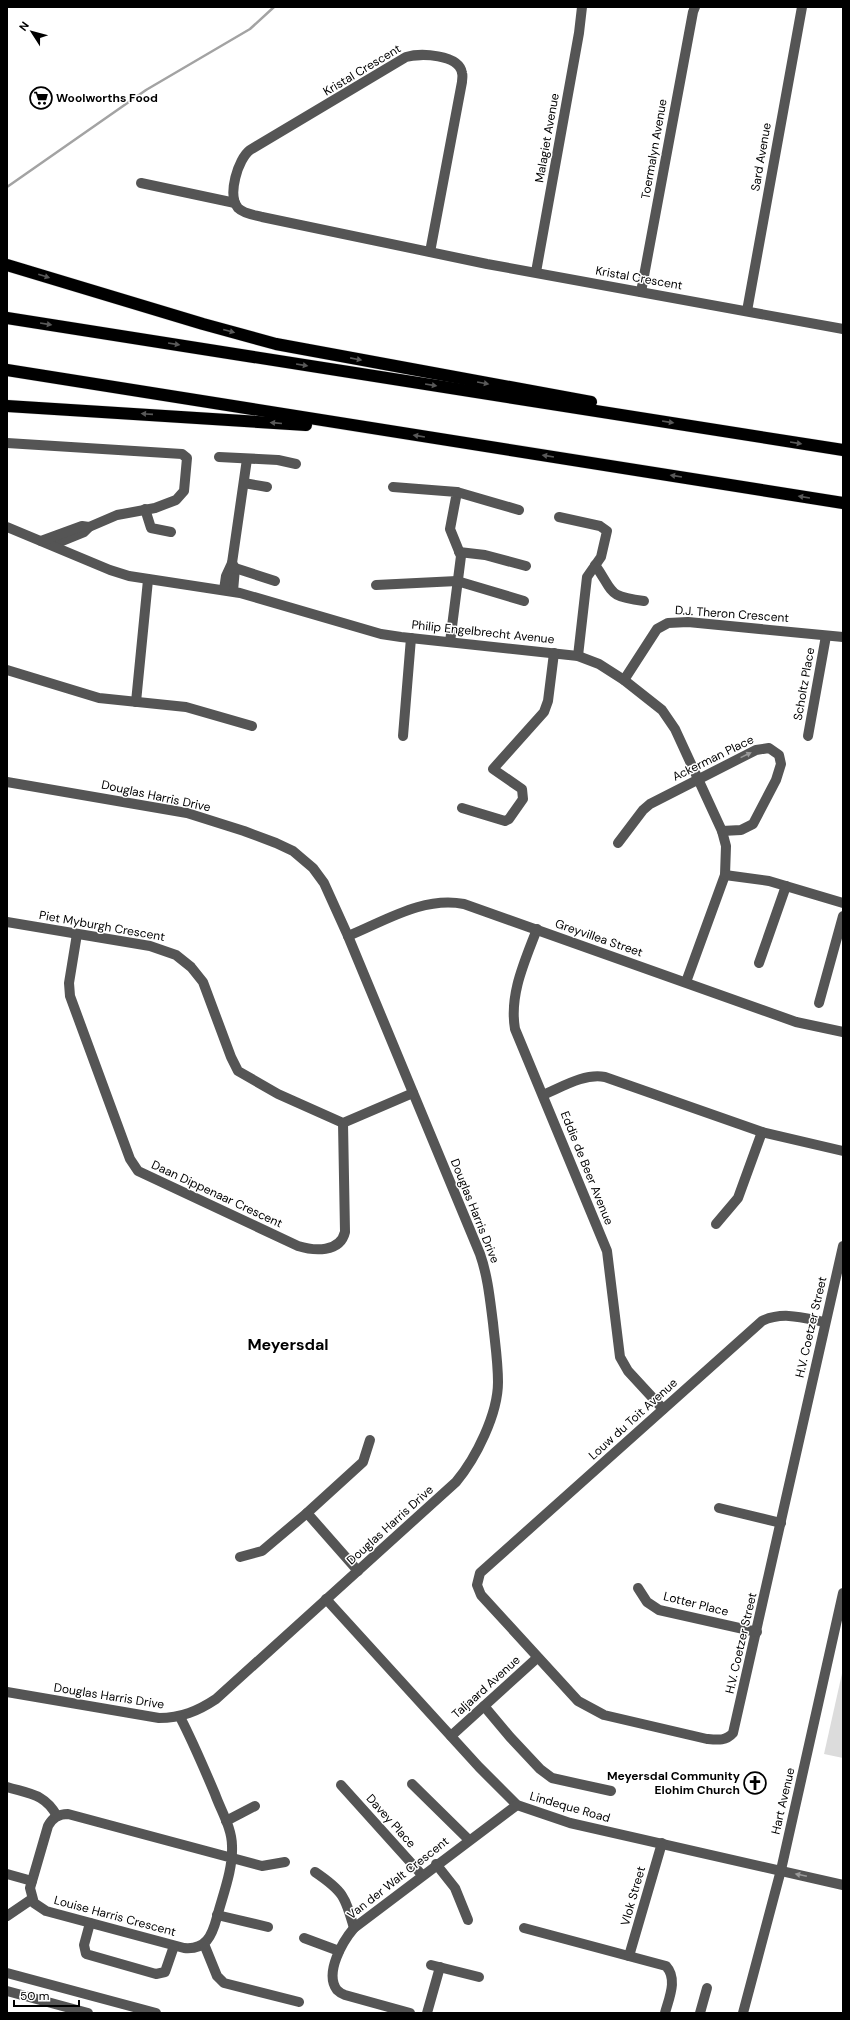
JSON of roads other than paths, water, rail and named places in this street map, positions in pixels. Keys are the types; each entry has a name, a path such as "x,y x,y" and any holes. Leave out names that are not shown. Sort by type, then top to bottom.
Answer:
{"highway":[{"path":"7,265 203,324 276,344 598,404 620,411 629,416"},
{"path":"7,318 843,450"},
{"path":"7,370 843,503"},
{"path":"7,406 297,425 343,424"}],"street":[{"name":"Malagiet Avenue","path":"536,272 579,33 582,7"},
{"name":"Sard Avenue","path":"747,311 802,7"},
{"name":"Toermalyn Avenue","path":"641,292 693,8"},
{"name":"Kristal Crescent","path":"235,203 234,195 239,165 243,156 250,150 406,57 419,54 444,57 460,67 462,82 430,252"},
{"name":"Kristal Crescent","path":"141,183 235,203 243,211 262,217 430,252 843,329"},
{"path":"7,443 182,454 186,457 188,462 184,491 181,496 170,503 123,513 89,527 84,532 52,545"},
{"path":"219,457 278,460 296,464"},
{"path":"229,591 247,459"},
{"path":"244,483 267,486"},
{"path":"393,487 457,492 519,510"},
{"path":"450,642 461,556 452,537 450,525 457,492"},
{"path":"145,509 151,528 171,532"},
{"path":"559,517 606,529 603,554 587,577 578,656"},
{"path":"41,541 82,526 89,527"},
{"name":"Philip Engelbrecht Avenue","path":"7,527 110,570 148,580 229,591 381,634 578,656 599,664 624,680 662,710 675,729 697,780 722,831 726,846 725,876 686,982"},
{"path":"459,552 485,555 526,566"},
{"path":"595,565 613,593 621,597 644,601"},
{"path":"233,566 275,581"},
{"path":"136,702 148,580"},
{"path":"376,585 457,582 524,601"},
{"name":"D.J. Theron Crescent","path":"624,680 657,629 668,623 688,622 843,637"},
{"name":"Scholtz Place","path":"808,736 826,636"},
{"path":"404,736 411,638"},
{"path":"462,808 503,821 507,820 523,799 524,793 519,787 493,769 544,712 548,701 554,653"},
{"path":"7,670 92,697 111,701 136,702 199,710 252,726"},
{"name":"Ackerman Place","path":"618,843 646,807 762,748 770,748 779,755 781,764 780,770 753,824 741,830 722,831"},
{"name":"Douglas Harris Drive","path":"7,782 187,813 276,843 301,857 318,874 348,936 480,1254 487,1275 495,1346 497,1388 488,1423 476,1451 464,1473 451,1488 216,1699 204,1707 171,1718 152,1717 7,1692"},
{"path":"725,876 755,878 843,904"},
{"path":"759,963 786,886"},
{"name":"Greyvillea Street","path":"348,936 422,905 444,901 464,904 796,1022 843,1032"},
{"path":"819,1003 843,916"},
{"name":"Piet Myburgh Crescent","path":"7,922 159,948 183,960 203,982 237,1070 247,1078 342,1123"},
{"name":"Eddie de Beer Avenue","path":"537,929 515,994 513,1014 518,1035 607,1251 620,1358 628,1371 663,1410"},
{"name":"Daan Dippenaar Crescent","path":"77,934 68,988 70,996 130,1159 138,1171 298,1246 312,1249 330,1248 342,1241 345,1232 342,1123"},
{"path":"544,1095 585,1078 600,1076 642,1089 762,1132 843,1150"},
{"path":"342,1123 413,1093"},
{"path":"716,1224 738,1198 762,1132"},
{"name":"H.V. Coetzer Street","path":"477,1582 478,1590 481,1595 578,1702 604,1715 707,1739 721,1740 728,1738 733,1732 737,1722 843,1246"},
{"name":"Louw du Toit Avenue","path":"477,1582 480,1573 484,1568 762,1321 773,1316 785,1315 825,1322"},
{"path":"240,1557 262,1550 307,1513 363,1462 370,1440"},
{"path":"719,1508 781,1523"},
{"path":"307,1513 358,1571"},
{"name":"Lotter Place","path":"638,1588 647,1602 659,1610 757,1632"},
{"name":"Hart Avenue","path":"743,2013 780,1870 843,1592"},
{"name":"Lindeque Road","path":"326,1599 501,1790 517,1805 570,1823 843,1885"},
{"name":"Taljaard Avenue","path":"452,1736 537,1658"},
{"path":"484,1706 540,1769 552,1778 568,1780 611,1791"},
{"path":"180,1716 199,1754 226,1821 232,1840 232,1857 218,1915 212,1934 204,1944 217,1976 224,1983 299,2002"},
{"name":"Davey Place","path":"341,1784 422,1875"},
{"path":"412,1784 469,1840"},
{"path":"7,1787 45,1799 52,1806 57,1816"},
{"name":"Van der Walt Crescent","path":"410,2013 345,1995 337,1990 333,1974 339,1951 345,1939 354,1928 436,1864 517,1805"},
{"path":"226,1821 254,1806"},
{"path":"7,1916 32,1899 30,1888 48,1826 57,1816 68,1814 262,1866 285,1862"},
{"name":"Vlok Street","path":"629,1956 662,1843"},
{"path":"436,1864 455,1888 468,1920"},
{"path":"315,1872 332,1884 343,1896 354,1928"},
{"path":"7,1874 32,1881"},
{"name":"Louise Harris Crescent","path":"32,1899 36,1906 43,1910 174,1946 190,1949 204,1944"},
{"path":"218,1915 268,1927"},
{"path":"90,1923 84,1945 86,1954 156,1974 165,1972 174,1946"},
{"path":"524,1928 666,1966 672,1972 673,1980 665,2013"},
{"path":"304,1938 339,1951"},
{"path":"427,2013 435,1966 479,1978"},
{"path":"7,1973 156,2013"},
{"path":"700,2013 706,1988"},
{"path":"7,1991 88,2013"}],"waterway":[{"path":"7,187 146,90 250,29 274,7"}],"place":[{"name":"Woolworths Food","path":"41,98"},
{"name":"Meyersdal Community Elohim Church","path":"755,1783"}],"district":[{"name":"Meyersdal","path":"288,1344"}]}
